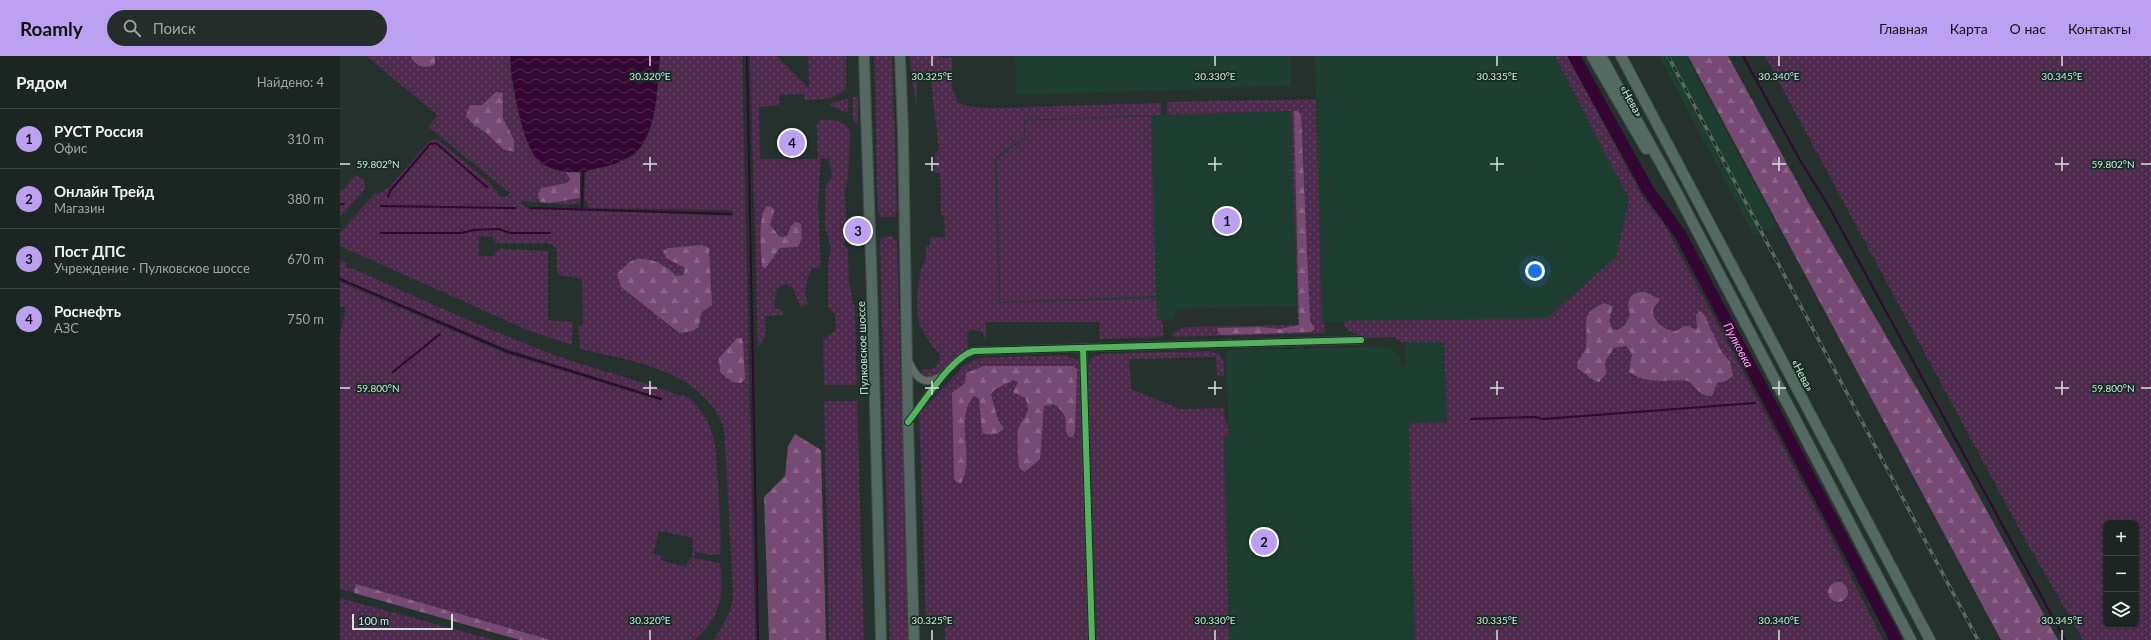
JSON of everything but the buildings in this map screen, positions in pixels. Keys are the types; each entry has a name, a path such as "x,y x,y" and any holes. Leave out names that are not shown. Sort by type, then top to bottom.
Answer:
{"highway":[{"name":"Пулковское шоссе","path":"864,56 872,282 881,640"},
{"path":"900,56 914,640"},
{"name":"«Нева»","path":"1592,56 1670,192 1701,242"},
{"name":"«Нева»","path":"1602,56 1654,150 1911,640"},
{"name":"«Нева»","path":"1614,56 1642,105 1655,122"},
{"name":"«Нева»","path":"1622,56 1655,122 1930,640"}],"street":[{"path":"908,422 946,374 960,359 974,351 1362,340"},
{"path":"1083,348 1092,640"},
{"path":"908,360 915,374 924,381 934,381 946,374"}],"shaded area":[{"path":"366,56 510,56 511,76 516,101 553,169 565,171 570,179 563,184 548,186 540,202 550,203 580,198 580,203 570,205 521,201 522,205 528,208 733,216 732,210 589,208 584,199 586,172 612,165 634,154 642,145 648,134 655,108 660,56 742,56 755,640 714,640 730,612 733,597 725,440 723,426 720,419 709,402 694,388 659,369 580,349 578,327 583,324 582,280 580,278 561,276 557,272 557,249 552,245 545,243 496,243 492,237 479,237 479,256 495,256 495,253 500,249 548,251 548,320 573,322 572,345 527,330 340,246 340,233 374,194 382,192 390,187 430,140 438,140 491,184 499,195 505,197 510,193 428,127 437,115","holes":["708,248 709,270 712,284 707,310 701,313 699,327 693,331 678,333 621,287 617,274 634,260 672,271 676,276 683,275 685,268 672,261"]},
{"path":"750,56 777,56 809,88 808,56 846,56 846,89 837,95 822,99 806,100 803,94 780,95 779,105 759,107 760,159 818,159 817,124 821,120 841,122 850,130 848,178 845,191 847,236 844,243 848,251 849,283 855,310 857,385 824,385 823,339 836,330 835,315 828,306 828,262 831,248 825,226 826,185 832,177 829,158 821,159 818,205 821,267 811,269 809,274 805,291 808,304 801,307 792,288 786,284 777,288 774,307 781,311 783,315 765,316 766,336 758,347"},
{"path":"874,56 892,56 897,211 895,217 881,217 878,213"},
{"path":"910,56 939,56 939,58 952,58 952,89 959,103 966,106 989,108 1161,103 1161,115 1024,120 1024,137 995,158 999,303 1157,298 1157,320 1162,320 1164,333 1162,337 1099,339 1099,322 986,322 986,341 982,332 971,329 967,334 968,347 934,379 922,376 921,370 935,367 938,365 940,359 939,354 921,329 918,319 917,301 919,281 926,259 926,246 930,246 930,238 945,237 944,216 941,215 940,173 934,173 935,153 939,150 930,73 917,73 917,107"},
{"path":"1015,56 1290,56 1291,86 1016,95"},
{"path":"1315,56 1555,56 1629,199 1616,257 1547,318 1322,322"},
{"path":"1555,56 1567,56 1644,199 1663,222 1825,525 1883,640 1415,640 1409,423 1447,422 1444,342 1402,342 1394,337 1360,338 1344,325 1343,321 1547,318 1616,257 1629,199"},
{"path":"1659,56 1686,56 1776,225 1754,236"},
{"path":"1765,56 2151,56 2151,640 2083,640 2021,532"},
{"path":"853,97 858,97 858,125 853,120"},
{"path":"848,98 848,113 830,106 830,104"},
{"path":"1316,99 1322,322 1325,322 1325,333 1174,337 1172,335 1174,332 1186,327 1298,325 1291,111 1167,115 1167,102"},
{"path":"1291,111 1297,306 1175,309 1175,319 1157,320 1157,298 999,303 995,157 1023,137 1024,120"},
{"path":"1151,116 1156,296 1000,302 997,159 1025,138 1025,121"},
{"path":"355,175 363,179 366,188 340,217 340,190 342,191"},
{"path":"892,236 897,242 908,640 890,640 880,243 881,239"},
{"path":"340,260 347,263 346,268 351,268 539,349 580,364 681,396 683,394 694,402 708,422 712,433 718,470 721,541 720,554 712,555 695,552 694,558 720,563 721,596 719,605 704,631 695,640 551,640 356,584 354,593 340,589 340,334 346,308 340,306 340,282 505,353 662,401 662,398 507,349 340,278","holes":["659,531 693,538 692,556 685,567 661,560 662,556 653,554"]},
{"path":"1406,342 1444,342 1447,422 1409,424 1415,640 1229,640 1224,437 1229,436 1226,350 1389,347 1400,356 1400,366 1406,367"},
{"path":"1210,351 1220,355 1224,363 1224,376 1217,375 1216,357 1129,359 1131,389 1180,409 1224,408 1225,423 1228,423 1229,437 1224,437 1229,640 1097,640 1088,363 1091,358 1100,354"},
{"path":"1066,355 1077,360 1080,364 1089,640 945,640 945,617 926,617 919,414 963,366 979,358"},
{"path":"824,401 857,401 864,640 829,640"},
{"path":"340,598 494,640 340,640"}],"green space":[{"path":"411,56 435,56 435,64 428,67 417,65"},
{"path":"1688,56 1728,56 1808,202 1965,471 2058,640 2001,640"},
{"path":"496,92 503,93 503,118 514,140 514,152 503,149 485,132 474,125 466,116 470,105 482,105"},
{"path":"1294,111 1298,111 1301,115 1310,321 1315,329 1311,332 1221,335 1217,330 1218,328 1259,327 1280,329 1299,325"},
{"path":"565,171 580,172 580,198 550,203 540,202 538,194 541,188 567,183 570,179"},
{"path":"767,206 773,208 774,212 770,225 780,237 787,236 791,226 796,222 801,224 802,238 798,247 780,248 765,269 762,266 760,234 762,217"},
{"path":"702,245 709,248 712,305 701,313 699,327 693,331 679,333 621,287 617,274 632,261 639,259 651,260 663,265 676,276 683,275 685,268 666,258 663,251 668,248"},
{"path":"1645,292 1660,299 1653,310 1653,313 1656,321 1667,329 1676,331 1682,327 1688,326 1697,329 1696,315 1700,311 1704,314 1721,351 1730,362 1733,376 1726,381 1717,383 1712,396 1704,395 1688,381 1658,381 1643,379 1629,372 1632,354 1626,346 1614,348 1605,362 1606,374 1599,382 1595,381 1577,368 1578,362 1586,346 1586,322 1589,312 1604,303 1613,306 1609,320 1613,330 1619,329 1626,323 1630,314 1628,305 1632,295 1635,293"},
{"path":"737,338 741,338 743,342 745,379 741,383 732,381 720,372 719,358"},
{"path":"984,366 1072,366 1077,369 1075,431 1073,437 1069,437 1065,417 1062,412 1054,404 1044,406 1040,459 1025,472 1019,466 1018,430 1026,416 1028,409 1025,398 1013,392 1018,382 1013,380 994,390 991,394 998,420 1004,428 996,434 990,435 982,432 979,398 974,396 968,406 965,416 965,473 961,483 956,482 954,478 952,393 965,383 966,373"},
{"path":"795,434 821,450 826,640 769,640 764,497 785,476 788,446"},
{"path":"1838,582 1845,585 1848,592 1845,599 1838,602 1831,599 1828,592 1831,585"},
{"path":"356,584 551,640 520,640 354,593"}],"water":[{"path":"510,56 660,56 655,108 648,134 642,145 631,156 616,163 586,172 575,173 563,171 551,168 541,163 534,155 523,129 515,97"}],"waterway":[{"path":"747,56 758,640"},
{"name":"Пулковка","path":"1574,56 1648,190 1680,234 1896,640"},
{"path":"1743,56 1801,162 1828,205 2065,640"},
{"path":"388,197 390,191 430,144 436,143 487,187"},
{"path":"582,209 583,173"},
{"path":"381,206 515,208"},
{"path":"530,208 731,214"},
{"path":"381,233 461,233 474,230 499,229 510,233 550,233"},
{"path":"340,279 506,351 661,399"},
{"path":"393,372 440,334"},
{"path":"1471,419 1535,417 1543,419 1755,403"}],"railway":[{"path":"1668,56 1978,640"}],"cycle path":[{"path":"908,422 947,371 965,355 974,351 1361,340"},
{"path":"1083,348 1092,640"}],"place":[{"name":"Роснефть","path":"792,143"},
{"name":"РУСТ Россия","path":"1227,221"},
{"name":"Пост ДПС","path":"858,231"},
{"name":"Онлайн Трейд","path":"1264,542"}]}
